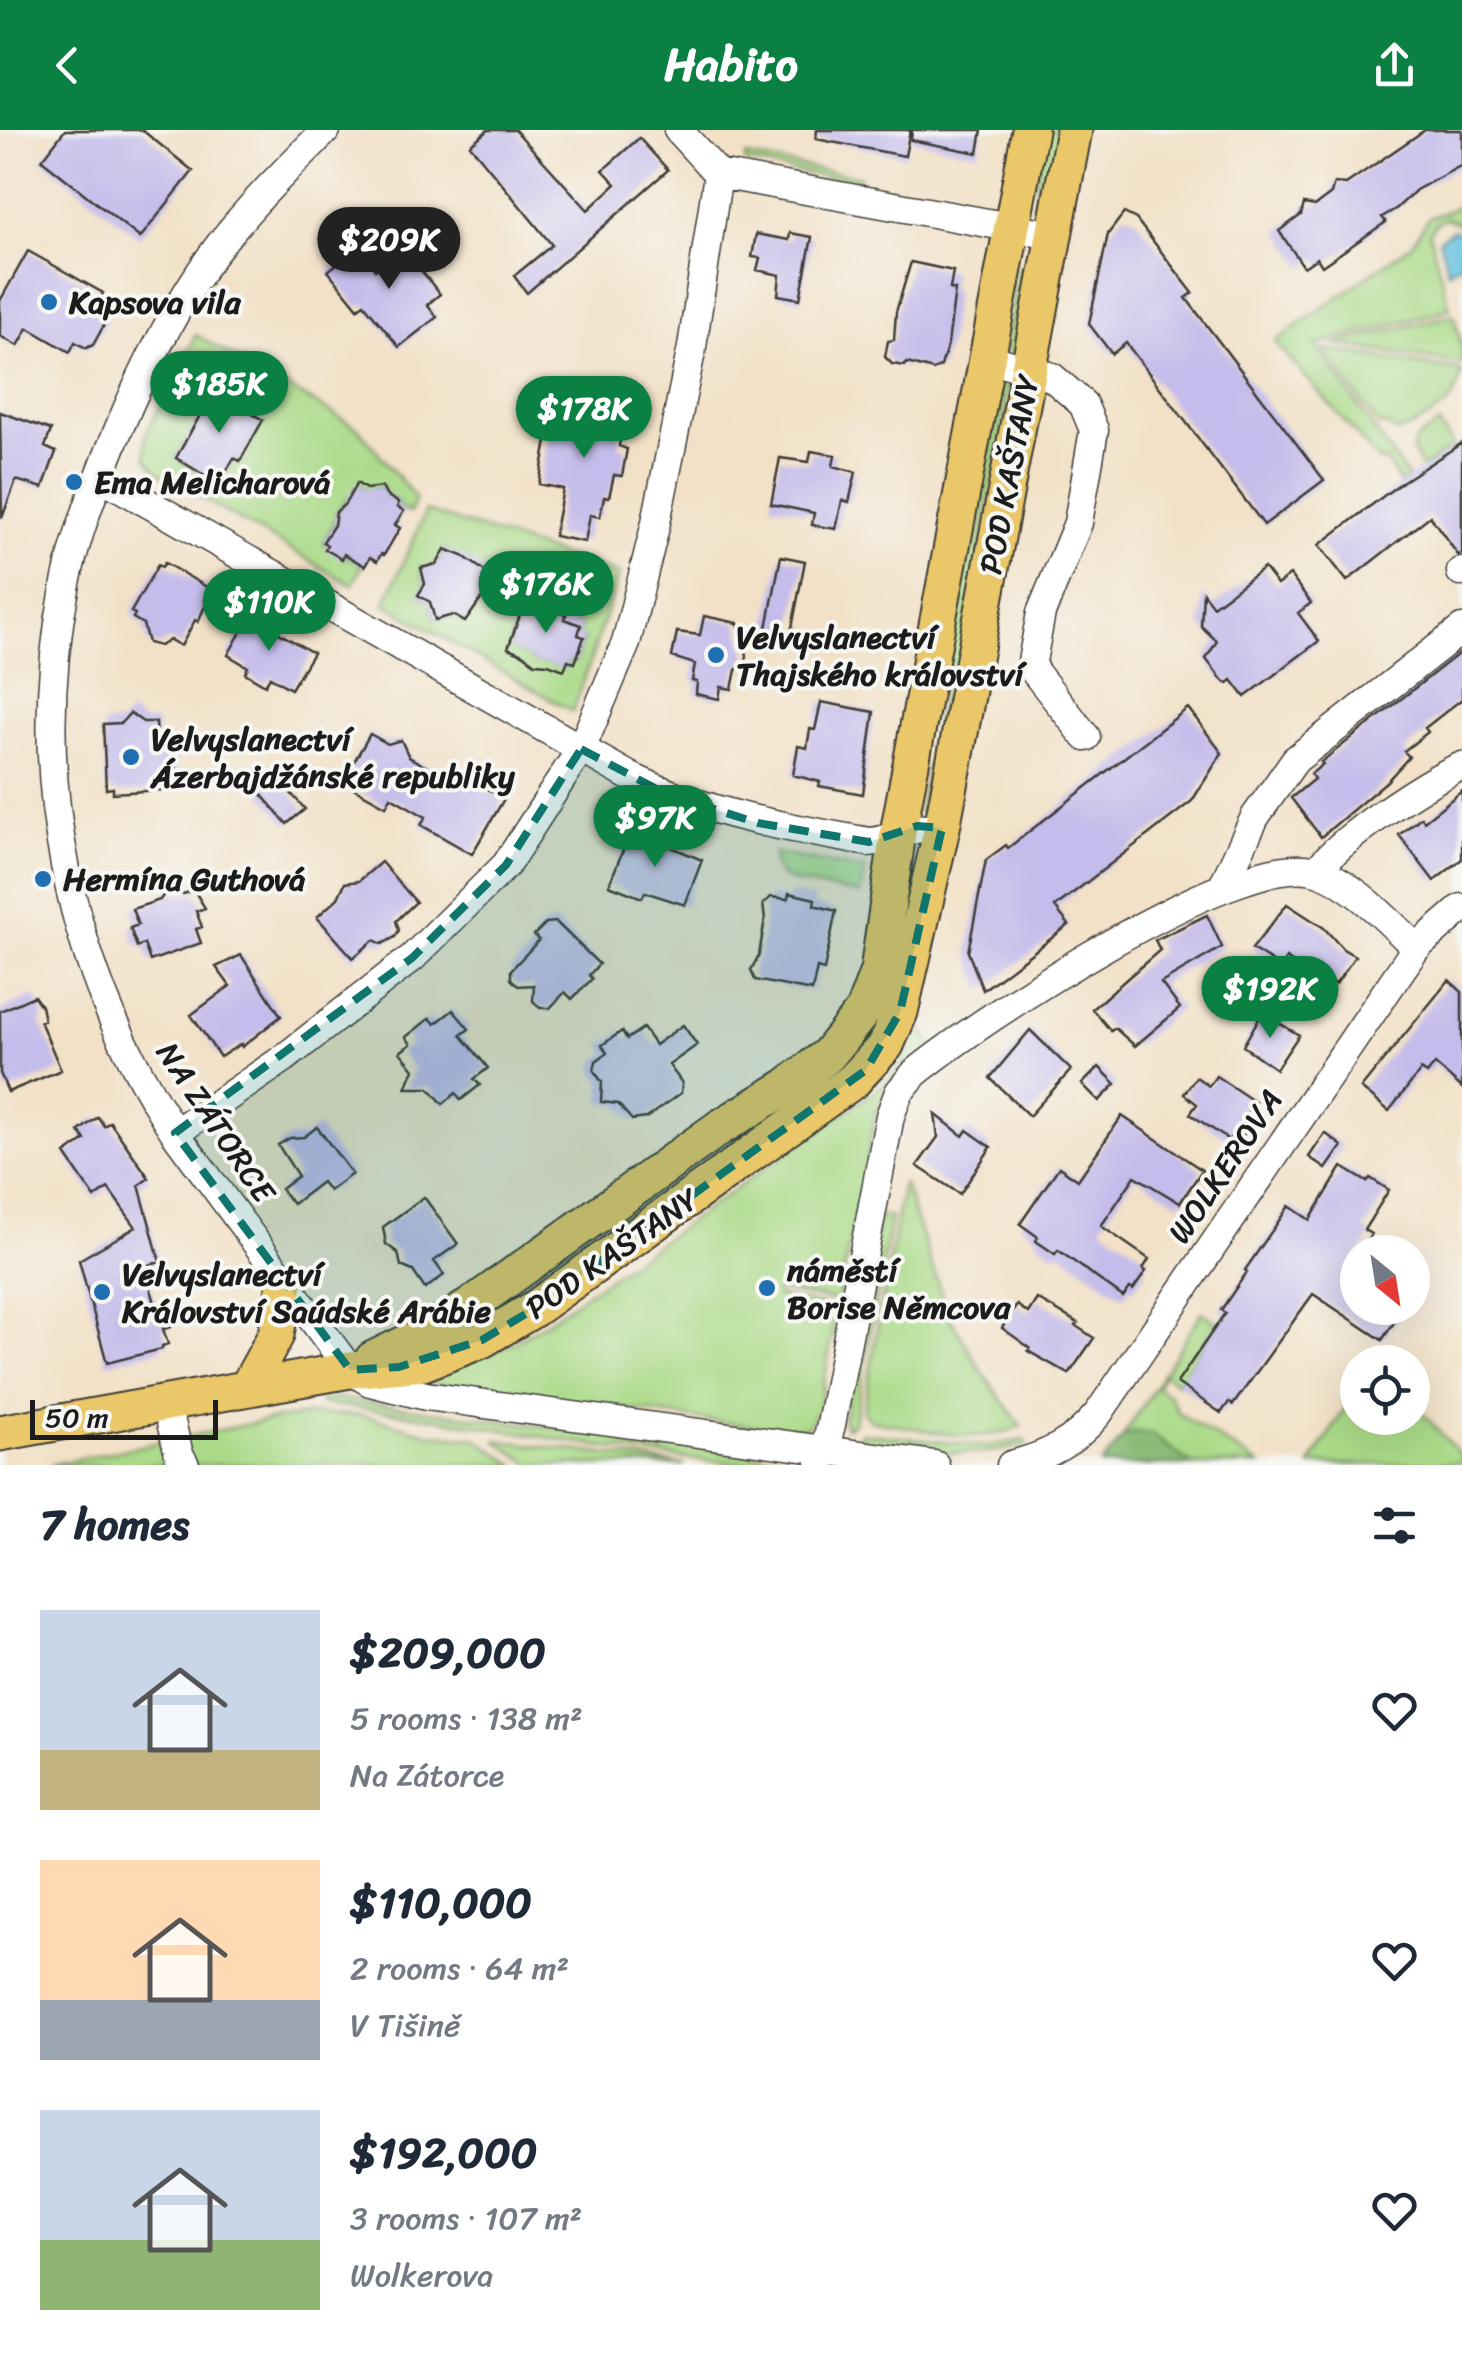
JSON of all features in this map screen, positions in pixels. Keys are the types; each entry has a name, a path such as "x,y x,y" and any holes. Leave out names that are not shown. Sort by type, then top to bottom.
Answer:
{"main road":[{"name":"POD KAŠTANY","path":"350,1370 425,1334 470,1306 828,1054 853,1026 871,994 1030,130"},
{"name":"POD KAŠTANY","path":"350,1370 423,1362 505,1328 866,1070 886,1045 900,1012 942,828 1074,130"},
{"path":"247,1388 276,1335 286,1283"},
{"path":"0,1433 350,1370"}],"street":[{"name":"NA ZÁTORCE","path":"326,130 254,201 182,300 130,402 75,549 58,633 50,734 66,880 86,956 126,1051 175,1134 350,1370"},
{"path":"678,130 718,174 1054,235"},
{"path":"175,1134 283,1059 412,958 506,865 581,749 626,643 655,527 692,346 718,174"},
{"path":"988,358 1052,377 1083,404 1094,430 1078,524 1041,612 1031,667 1086,737"},
{"path":"100,476 666,794 758,823 869,842 917,826 942,828"},
{"path":"1222,888 1255,817 1295,760 1462,630"},
{"path":"1317,871 1336,849 1426,785 1462,766"},
{"path":"822,1458 890,1116 899,1092 914,1073 1036,986 1222,888 1282,870 1317,871 1341,884 1416,948"},
{"name":"WOLKEROVA","path":"1011,1465 1064,1446 1082,1432 1106,1403 1416,948 1462,908"},
{"path":"350,1370 370,1382 426,1396 822,1458 934,1465"},
{"path":"166,1403 185,1465"}],"highlighted area":[{"path":"581,749 666,794 758,823 869,842 917,826 942,828 900,1012 866,1070 534,1309 482,1340 399,1367 350,1370 175,1133 412,958 506,865"}],"green space":[{"path":"1043,130 1061,130 1041,211 1033,209"},
{"path":"746,156 860,177 859,183 745,162"},
{"path":"1462,205 1462,225 1446,218 1429,232 1450,309 1316,345 1408,478 1400,483 1385,460 1380,462 1275,342 1410,246 1429,218"},
{"path":"1017,268 1035,272 1014,354 1006,351"},
{"path":"1453,315 1462,345 1462,364 1335,344"},
{"path":"196,335 358,428 416,499 410,513 397,507 399,503 386,495 382,487 372,492 360,485 336,512 323,542 342,558 344,554 363,565 352,585 158,473 146,457 145,436","holes":["218,386 244,401 240,407 263,420 240,460 234,458 219,483 176,458"]},
{"path":"1324,349 1462,371 1447,404 1396,432 1385,424 1379,427"},
{"path":"1001,379 1010,381 933,809 926,814 919,812"},
{"path":"1439,424 1453,446 1422,468 1412,451 1416,440"},
{"path":"426,511 619,574 573,712 385,604","holes":["445,549 472,565 484,595 464,622 453,615 435,619 430,602 419,595 425,584 421,568 437,564","534,599 581,625 578,635 584,638 575,662 568,660 564,669 535,663 508,647 524,604"]},
{"path":"774,853 865,870 860,894 793,882 775,868"},
{"path":"919,1024 935,1050 888,1088 876,1112 838,1301 777,1290 776,1296 837,1308 819,1409 807,1427 788,1431 424,1382 507,1346 542,1325 879,1088 902,1063"},
{"path":"903,1182 949,1316 982,1372 1021,1426 966,1436 870,1420 863,1412"},
{"path":"879,1215 891,1218 854,1422 846,1428 843,1422"},
{"path":"1202,1312 1218,1323 1177,1383 1163,1374"},
{"path":"1160,1378 1157,1387 1170,1396 1178,1413 1260,1465 1195,1465 1146,1435 1123,1437"},
{"path":"334,1398 786,1459 795,1465 676,1457 321,1404 320,1400"},
{"path":"317,1414 362,1415 431,1434 475,1438 515,1465 49,1465 274,1419"},
{"path":"1340,1416 1340,1435 1430,1435 1430,1422 1462,1457 1462,1463 1310,1465"},
{"path":"1137,1432 1152,1434 1192,1465 1101,1465 1123,1437"},
{"path":"861,1433 984,1446 1024,1440 1027,1445 985,1452 944,1452 860,1440"},
{"path":"495,1440 685,1465 532,1465"}],"water":[{"path":"1454,229 1462,235 1462,262 1448,272 1439,239"}],"building":[{"path":"65,130 142,130 193,171 140,238 42,160"},
{"path":"488,130 515,130 588,210 616,184 603,170 639,138 668,170 527,293 514,276 552,245 470,145"},
{"path":"817,130 910,130 905,156 816,139"},
{"path":"912,130 982,130 978,153 911,140"},
{"path":"1425,130 1462,130 1462,165 1416,190 1382,217 1386,222 1322,266 1317,258 1304,267 1279,231 1301,215 1304,204 1315,206 1331,194 1334,183 1346,184"},
{"path":"1124,213 1136,219 1193,293 1186,298 1324,480 1264,525 1126,343 1112,354 1089,324 1108,234"},
{"path":"790,233 812,237 800,299 778,295 780,275 757,270 760,258 752,257 756,234 789,240"},
{"path":"358,247 375,270 403,248 440,294 427,305 437,317 399,347 364,304 358,308 328,271"},
{"name":"Kapsova vila","path":"28,251 103,293 97,303 108,309 105,314 109,316 93,345 86,348 75,342 70,352 28,328 18,346 0,336 0,301"},
{"path":"911,262 953,271 950,289 955,290 948,344 941,366 933,370 907,363 892,364 885,357 888,341 894,340 896,312"},
{"path":"598,384 612,391 620,410 619,446 627,449 622,476 614,475 600,517 590,515 585,542 554,536 563,489 539,484 552,414 576,418 579,400"},
{"path":"217,385 244,401 240,407 263,420 240,461 234,458 219,484 176,458"},
{"path":"0,412 51,430 45,447 56,452 43,488 16,480 2,518"},
{"path":"1462,443 1462,554 1458,555 1430,516 1347,581 1319,545 1402,482"},
{"path":"811,451 835,455 833,466 856,472 849,502 842,500 836,529 812,525 814,513 771,504 780,458 809,462"},
{"path":"357,483 366,489 382,487 404,511 395,525 400,528 384,555 377,561 370,557 365,566 344,554 342,559 325,549 327,545 323,542 334,525 336,512"},
{"path":"445,549 492,576 465,622 453,615 435,620 430,602 418,595 425,584 421,568 437,564"},
{"path":"781,556 805,561 790,638 766,633"},
{"path":"165,563 212,590 198,622 195,620 181,646 170,640 160,646 148,643 143,624 131,612 158,565 162,567"},
{"path":"1264,568 1277,585 1290,575 1311,603 1298,613 1319,641 1245,697 1232,680 1223,681 1206,659 1217,641 1201,626 1203,593 1213,606"},
{"path":"534,599 581,625 578,635 584,637 575,663 568,660 564,670 535,663 508,648 524,604"},
{"path":"250,616 313,653 291,689 270,677 265,685 245,673 248,667 228,655"},
{"path":"704,616 738,623 747,655 746,662 736,670 732,689 721,687 719,699 696,694 697,682 692,681 695,664 672,657 677,632 700,635"},
{"path":"1462,651 1462,699 1425,728 1428,732 1404,751 1409,757 1387,781 1321,837 1291,798 1314,779 1311,774 1321,762"},
{"path":"821,702 874,712 863,794 819,786 820,782 793,775 798,746 807,748"},
{"path":"1188,708 1222,753 1192,801 1055,907 1069,925 983,990 968,952 986,860 1006,845 1008,848"},
{"path":"130,713 143,722 156,722 157,739 174,739 177,789 113,793 113,788 106,789 103,724 121,723"},
{"path":"370,734 388,744 401,740 409,757 448,779 453,769 504,799 472,854 421,825 426,817 391,797 386,806 348,785 354,775 348,772"},
{"path":"271,771 305,809 287,824 254,786"},
{"path":"1462,791 1462,859 1434,881 1399,835"},
{"path":"631,830 702,860 685,905 645,892 642,898 609,885"},
{"path":"381,862 416,902 396,921 399,930 395,937 382,944 374,940 353,958 317,917 338,898 345,883 359,881"},
{"path":"167,890 184,894 194,890 205,908 196,911 202,927 196,929 201,943 150,961 144,944 137,947 130,928 138,925 132,909 160,900"},
{"path":"789,893 815,899 814,905 836,911 824,970 817,968 812,991 755,980 751,970 759,955 765,919 763,904 771,897 788,899"},
{"path":"1287,904 1324,928 1355,956 1336,984 1317,973 1314,976 1286,958 1281,967 1252,949"},
{"path":"1207,915 1222,947 1161,983 1180,1008 1135,1046 1115,1028 1111,1031 1092,1009 1160,950 1155,940"},
{"path":"556,922 599,964 589,975 592,979 572,999 565,992 550,1008 540,1008 533,1001 534,985 518,986 511,979 511,970 539,940 534,935 546,923"},
{"path":"241,955 281,1016 242,1047 241,1044 220,1057 191,1015 230,986 216,967"},
{"path":"1449,980 1462,992 1462,1088 1435,1064 1427,1074 1421,1070 1389,1111 1361,1088"},
{"path":"34,996 41,1006 44,1020 40,1021 61,1070 8,1092 0,1073 0,1011"},
{"path":"453,1010 469,1029 461,1035 488,1068 474,1079 480,1085 461,1100 456,1093 443,1104 429,1088 406,1088 414,1069 400,1052 411,1044 406,1037 430,1018 435,1024"},
{"path":"1262,1013 1299,1035 1276,1069 1243,1046"},
{"path":"683,1025 697,1045 669,1065 682,1083 681,1093 646,1118 632,1120 618,1104 601,1102 602,1082 594,1071 596,1061 607,1053 602,1045 622,1031 627,1039 643,1028 655,1045"},
{"path":"1030,1030 1071,1070 1029,1116 990,1078"},
{"path":"1099,1067 1116,1084 1099,1101 1082,1084"},
{"path":"1216,1076 1255,1102 1248,1112 1256,1118 1243,1135 1236,1130 1229,1140 1190,1114 1197,1104 1184,1094 1196,1077 1209,1086"},
{"path":"935,1114 963,1136 967,1130 991,1147 960,1194 917,1166 938,1137"},
{"path":"1122,1116 1202,1170 1180,1203 1135,1176 1101,1226 1149,1259 1133,1290 1130,1288 1123,1297 1058,1250 1055,1254 1036,1241 1038,1237 1020,1224 1059,1167 1078,1180"},
{"path":"98,1117 104,1126 110,1122 149,1178 139,1185 160,1262 144,1266 156,1306 164,1303 171,1327 163,1329 168,1344 162,1349 107,1363 79,1260 136,1227 108,1188 95,1198 65,1154 85,1140 79,1131"},
{"path":"317,1127 352,1174 329,1191 322,1182 293,1204 281,1189 298,1176 278,1145 290,1138 304,1137"},
{"path":"1325,1133 1342,1146 1326,1169 1309,1157"},
{"path":"1342,1167 1389,1190 1364,1230 1370,1235 1340,1235 1340,1312 1313,1294 1233,1405 1229,1402 1221,1413 1177,1383 1225,1313 1221,1310 1289,1206 1310,1220"},
{"path":"424,1197 458,1244 434,1261 444,1275 425,1289 413,1271 401,1266 398,1253 386,1244 383,1227"},
{"path":"1037,1299 1078,1323 1076,1326 1094,1338 1069,1374 1028,1351 1030,1348 1002,1328 1017,1305 1028,1313"},
{"path":"1360,1325 1392,1325 1382,1340"}],"place":[{"name":"Kapsova vila","path":"49,302"},
{"name":"Ema Melicharová","path":"74,482"},
{"name":"Velvyslanectví Thajského království","path":"716,655"},
{"name":"Velvyslanectví Ázerbajdžánské republiky","path":"131,757"},
{"name":"Hermína Guthová","path":"43,879"},
{"name":"náměstí Borise Němcova","path":"767,1288"},
{"name":"Velvyslanectví Království Saúdské Arábie","path":"102,1292"}]}
